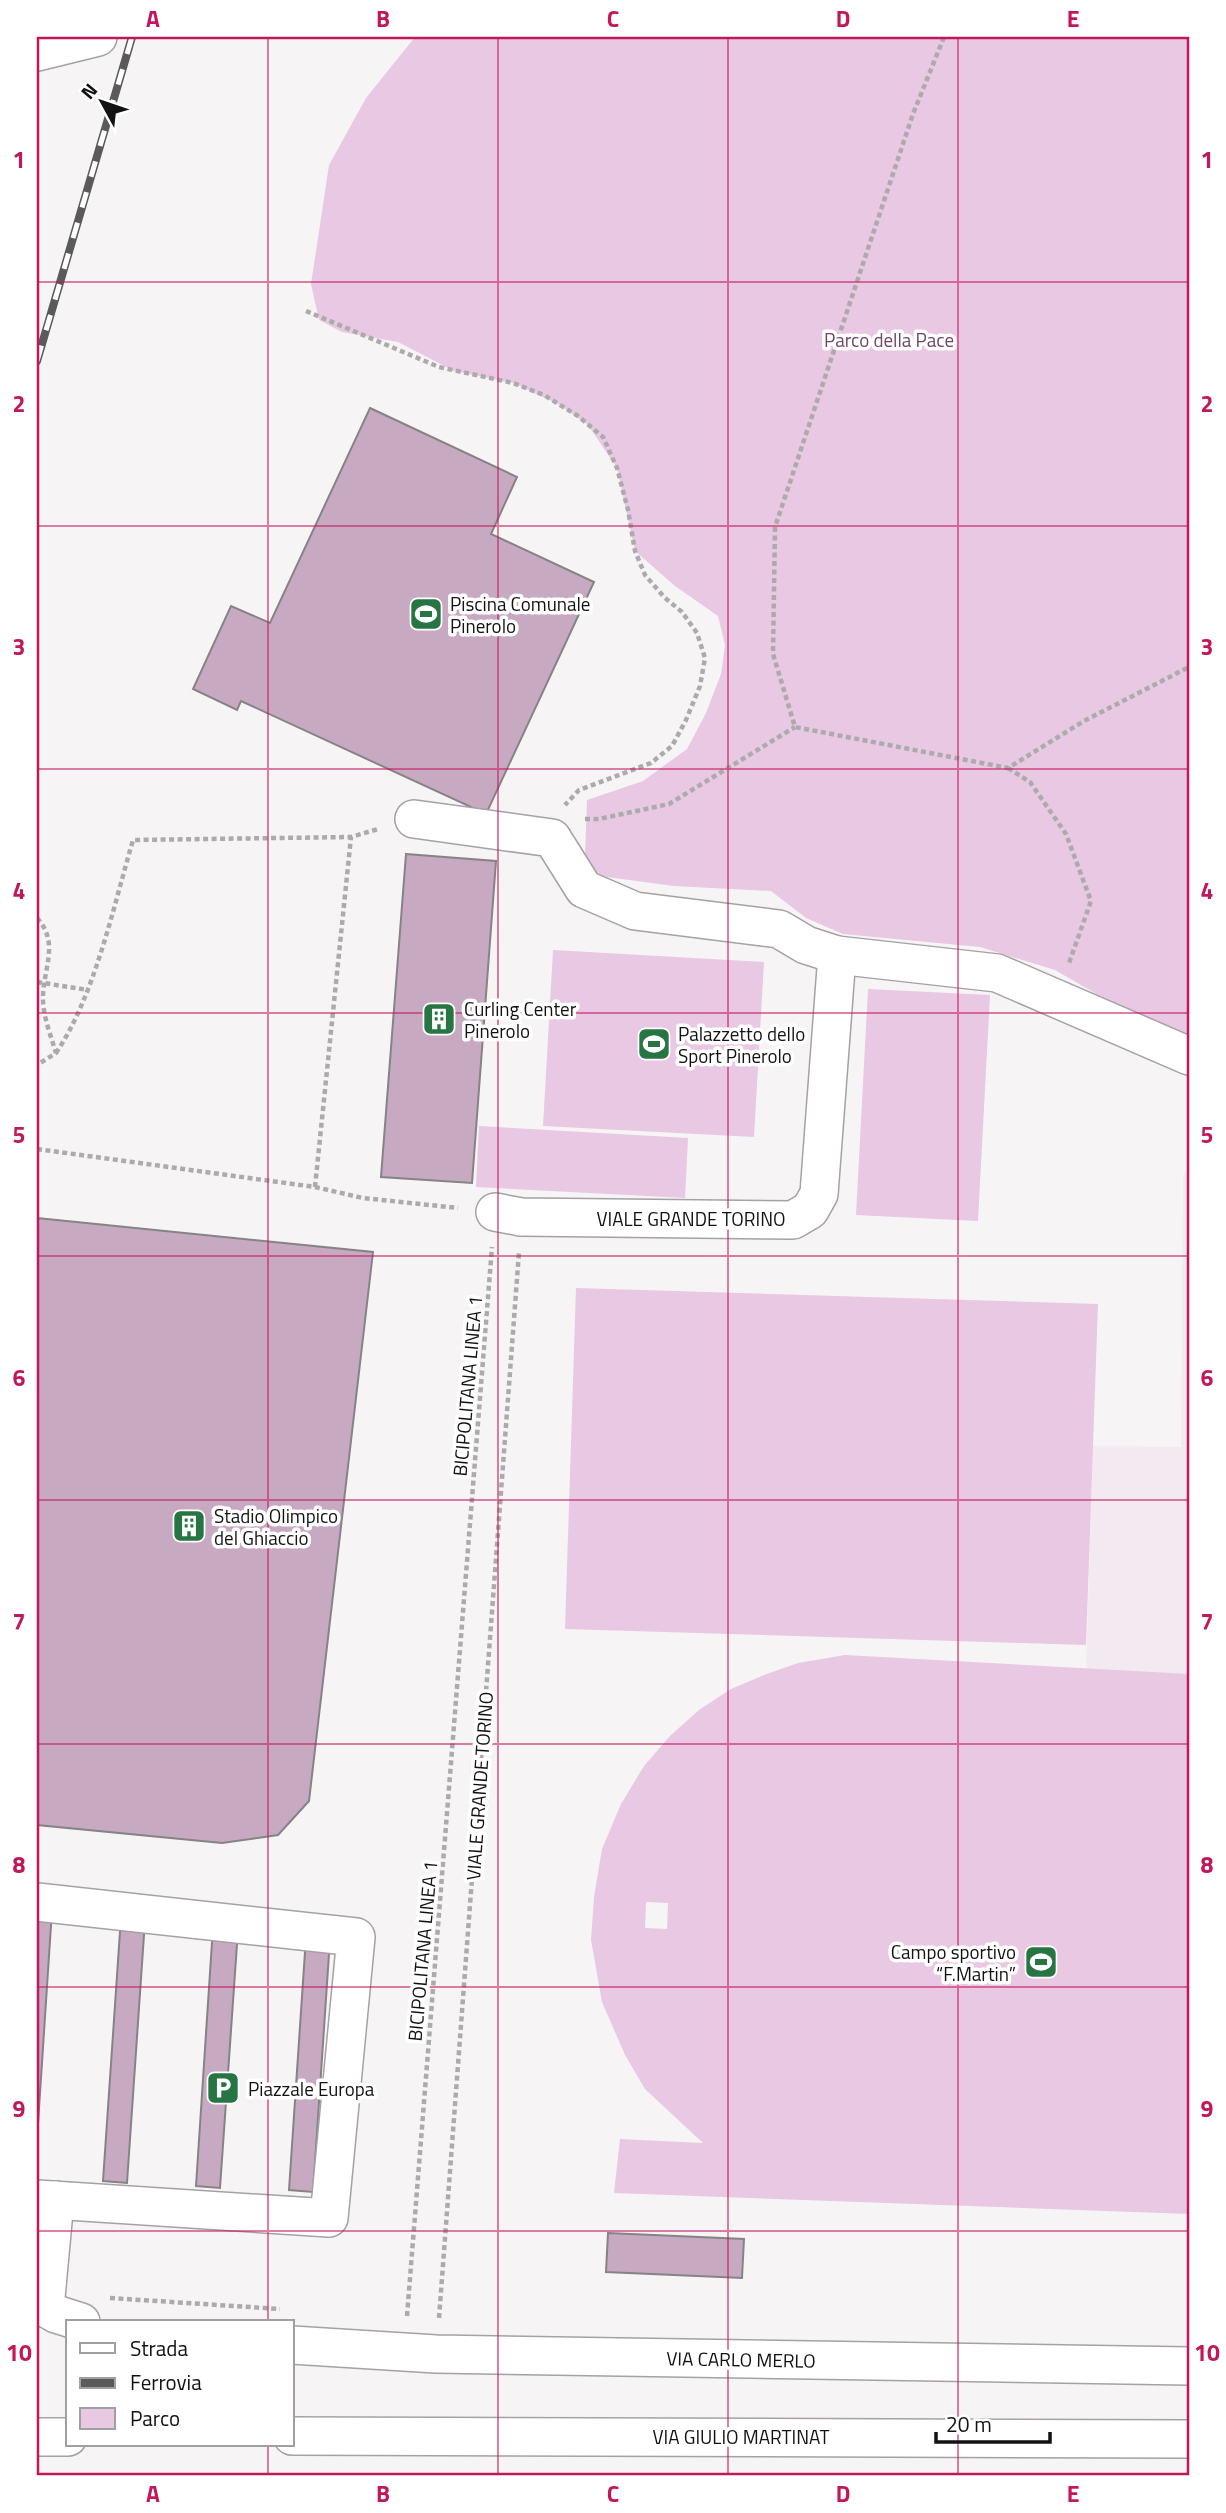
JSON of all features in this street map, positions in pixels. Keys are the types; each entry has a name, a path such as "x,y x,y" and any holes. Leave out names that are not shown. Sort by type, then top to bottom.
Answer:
{"street":[{"path":"37,52 98,37"},
{"path":"415,820 554,828 584,889 635,911 779,929 806,945 837,955 997,973 1189,1056"},
{"name":"VIALE GRANDE TORINO","path":"508,1215 793,1220 810,1210 819,1194 837,955"},
{"path":"37,1902 356,1937 329,2218 46,2200 43,2295 56,2314 75,2320"},
{"name":"VIA CARLO MERLO","path":"294,2345 436,2354 1189,2366"},
{"name":"VIA GIULIO MARTINAT","path":"294,2436 1189,2439"},
{"path":"37,2437 66,2437"}],"path":[{"path":"795,727 773,654 775,527 913,114 943,37"},
{"path":"306,311 439,367 513,383 544,395 578,416 603,437 617,468 635,551 645,575 664,597 682,612 697,633 705,658 700,687 673,746 651,763 579,790 554,828"},
{"path":"1008,768 1084,721 1189,667"},
{"path":"554,828 669,804 795,727 1008,768 1030,782 1066,834 1091,901 1057,1000"},
{"path":"37,1065 56,1053 73,1028 88,990 133,840 351,837 415,820"},
{"path":"315,1187 351,837"},
{"path":"37,918 48,933 43,1000 56,1053"},
{"path":"37,982 88,990"},
{"path":"37,1149 315,1187 363,1198 508,1215"},
{"name":"BICIPOLITANA LINEA 1","path":"394,2316 408,2316 508,1215"},
{"name":"VIALE GRANDE TORINO","path":"436,2354 508,1215"},
{"path":"43,2295 287,2309"}],"shaded area":[{"path":"1189,1170 1189,1679 1086,1675 1093,1446 1181,1447 1183,1175"}],"green space":[{"name":"Parco della Pace","path":"415,37 1189,37 1189,1044 1134,1021 1105,999 1055,970 980,947 843,934 806,918 771,891 674,886 599,876 585,856 587,800 643,781 687,749 706,713 721,674 725,645 718,616 675,586 635,551 617,468 588,425 558,404 513,383 454,371 398,342 342,332 319,320 311,284 329,165 366,98"},
{"name":"Palazzetto dello Sport Pinerolo","path":"553,950 764,962 754,1137 543,1126"},
{"path":"868,989 990,995 978,1221 856,1215"},
{"path":"479,1126 688,1138 685,1198 476,1187"},
{"path":"576,1288 1098,1304 1086,1645 565,1629"},
{"path":"845,1655 1189,1674 1189,2214 614,2193 620,2139 703,2143 645,2089 625,2055 602,2002 591,1940 594,1897 602,1849 621,1804 644,1766 670,1736 699,1710 731,1689 798,1663","holes":["646,1902 668,1903 667,1929 645,1928"]}],"building":[{"name":"Piscina Comunale Pinerolo","path":"370,408 517,477 491,534 594,582 486,814 241,701 237,710 193,689 231,606 270,623"},
{"name":"Curling Center Pinerolo","path":"406,854 496,861 472,1183 381,1177"},
{"name":"Stadio Olimpico del Ghiaccio","path":"37,1218 373,1252 309,1801 278,1835 222,1843 37,1825"},
{"path":"37,1909 52,1910 37,2139"},
{"path":"121,1917 145,1920 127,2183 103,2181"},
{"path":"213,1927 238,1930 220,2188 196,2186"},
{"path":"306,1937 330,1939 313,2192 289,2190"},
{"path":"608,2233 744,2239 742,2278 606,2272"}],"railway":[{"path":"37,361 132,37"}],"place":[{"name":"Piscina Comunale Pinerolo","path":"426,614"},
{"name":"Curling Center Pinerolo","path":"439,1019"},
{"name":"Palazzetto dello Sport Pinerolo","path":"654,1044"},
{"name":"Stadio Olimpico del Ghiaccio","path":"189,1526"},
{"name":"Campo sportivo “F.Martin”","path":"1041,1962"},
{"name":"Piazzale Europa","path":"223,2088"}]}
